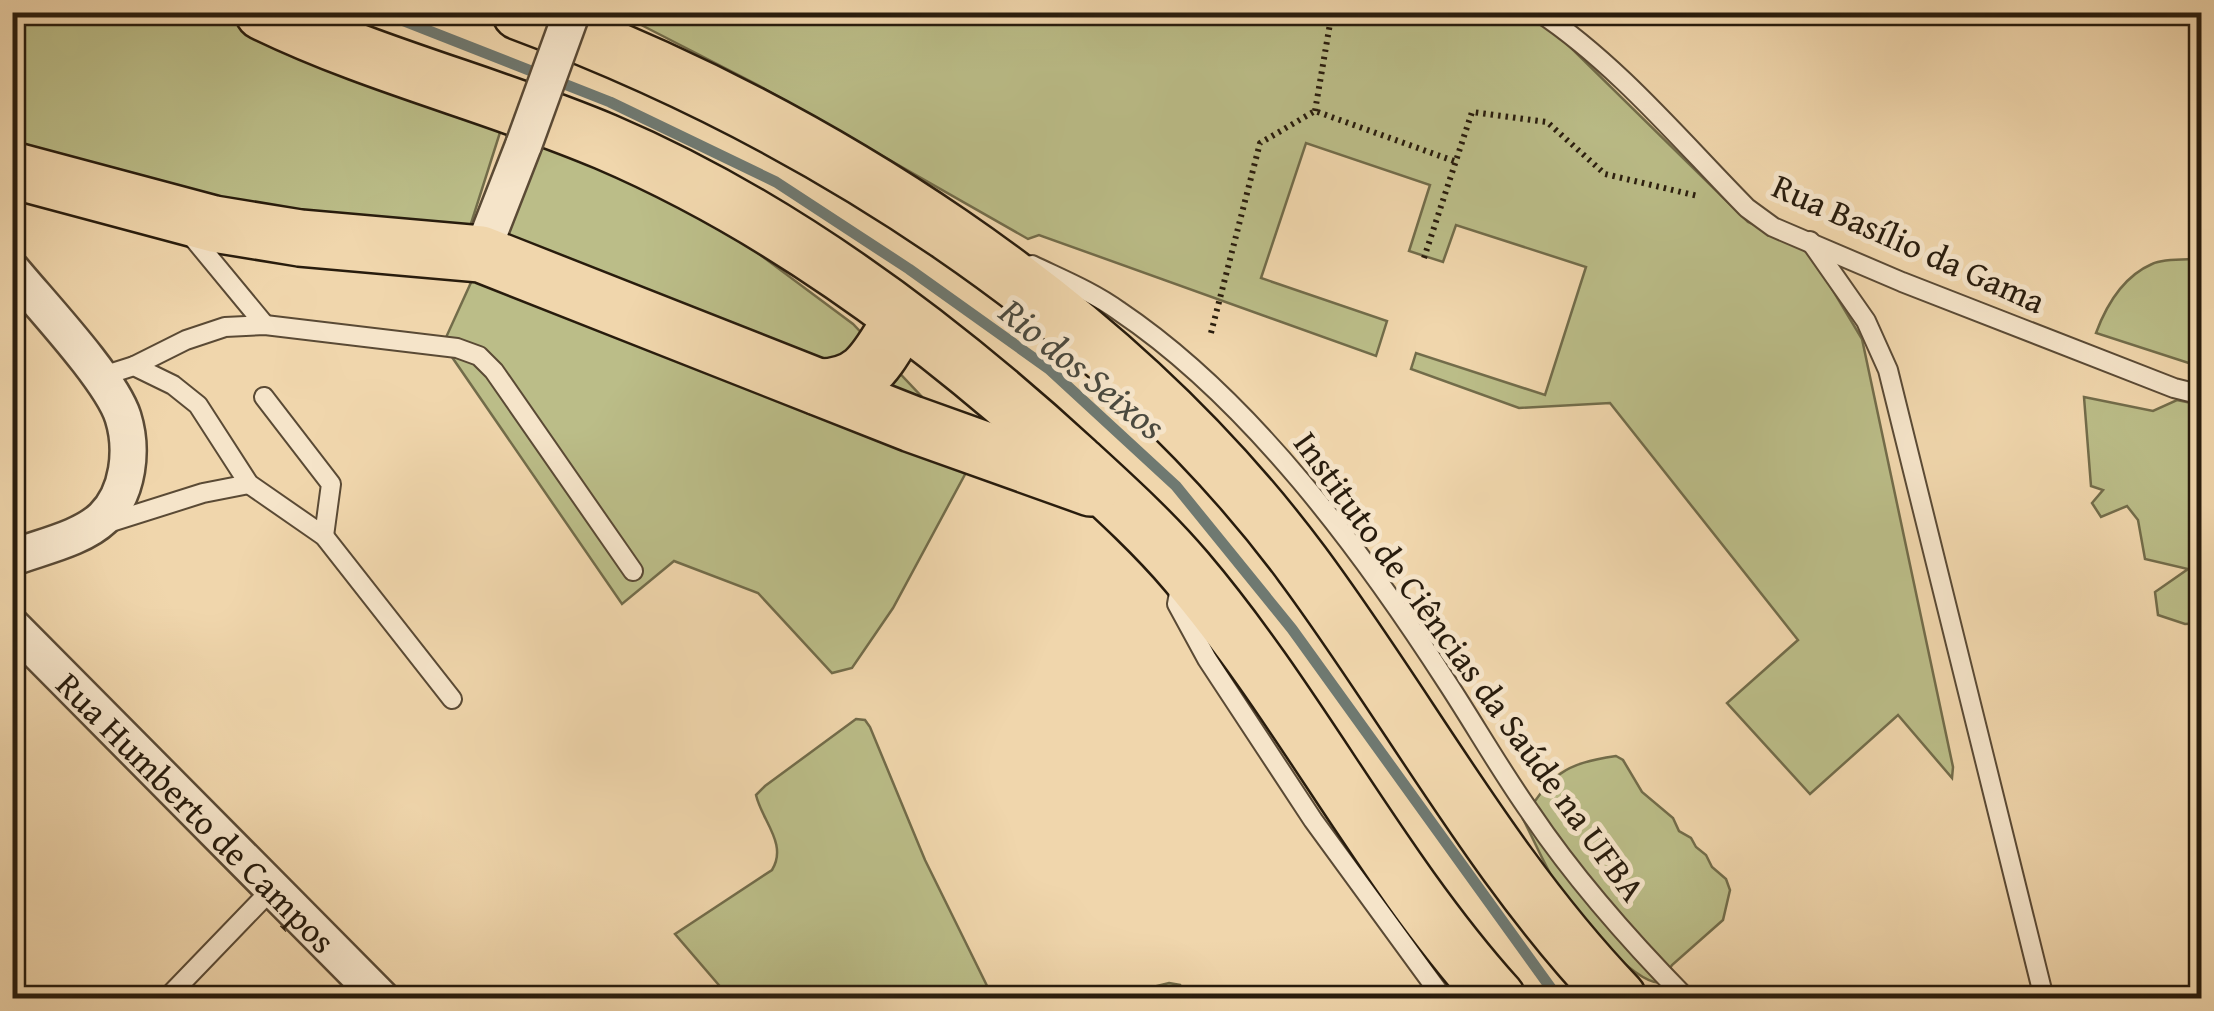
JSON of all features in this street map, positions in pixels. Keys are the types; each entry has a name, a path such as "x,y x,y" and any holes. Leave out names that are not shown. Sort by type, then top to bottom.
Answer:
{"main road":[{"path":"263,12 393,68 606,143 782,236 902,319 1036,426 1183,567 1240,637 1345,796 1427,909 1498,998"},
{"path":"520,12 702,89 782,132 890,196 1016,281 1098,346 1172,413 1233,478 1301,562 1514,875 1587,966 1618,998"},
{"path":"13,171 214,224 300,238 481,254 912,424 1112,496"},
{"path":"819,387 840,387 856,380 869,369 902,319"}],"street":[{"path":"481,254 572,12"},
{"path":"12,270 120,375 128,444 126,476 115,503 102,519 12,558"},
{"name":"Rua Humberto de Campos","path":"12,626 381,998"}],"lane":[{"name":"Rua Basílio da Gama","path":"1539,12 1606,66 1746,208 1773,227 1902,282 2174,388 2202,395"},
{"name":"Instituto de Ciências da Saúde na UFBA","path":"890,196 1116,308 1166,344 1218,390 1311,495 1386,594 1559,852 1686,998"},
{"path":"172,212 265,325"},
{"path":"1810,241 1866,321 1888,370 2044,998"},
{"path":"120,375 186,340 226,327 265,325 458,348 479,356 494,371 633,571"},
{"path":"120,375 172,385 198,405 249,484 324,536 452,699"},
{"path":"264,397 331,484 324,536"},
{"path":"78,532 204,493 249,484"},
{"path":"1183,567 1177,604 1189,628 1312,820 1442,998"},
{"path":"167,998 273,888"}],"path":[{"path":"1315,112 1332,12"},
{"path":"1702,12 1702,22"},
{"path":"1210,333 1260,143 1315,112 1454,161"},
{"path":"1424,258 1472,112 1547,122 1606,174 1746,208"}],"green space":[{"path":"616,12 1523,13 1557,34 1748,222 1807,247 1862,339 1953,767 1952,778 1898,715 1810,794 1727,703 1798,640 1610,403 1519,408 1411,369 1416,353 1545,395 1586,267 1456,225 1443,262 1409,251 1430,185 1306,143 1261,278 1387,321 1376,356 1039,235 1028,239 756,84"},
{"path":"13,13 226,13 504,120 468,233 309,221 13,150"},
{"path":"539,133 696,207 853,324 976,454 893,608 852,668 832,673 758,593 674,561 622,604 443,344"},
{"path":"2201,259 2201,367 2096,333 2116,293 2132,276 2163,261"},
{"path":"2084,397 2153,411 2177,400 2201,405 2201,623 2185,624 2158,615 2155,592 2188,569 2145,559 2138,520 2127,506 2101,517 2092,503 2103,490 2091,486"},
{"path":"856,719 865,720 870,727 925,860 993,998 730,998 675,934 772,870 776,842 756,795"},
{"path":"1616,756 1623,760 1642,792 1673,818 1679,831 1706,855 1730,890 1723,920 1672,965 1660,983 1633,970 1573,909 1523,819 1542,791 1560,774 1583,763"},
{"path":"1169,983 1180,985 1189,998 1128,998 1149,988"}],"waterway":[{"name":"Rio dos Seixos","path":"381,12 610,102 776,182 909,269 1049,369 1176,486 1292,629 1558,998"}]}
